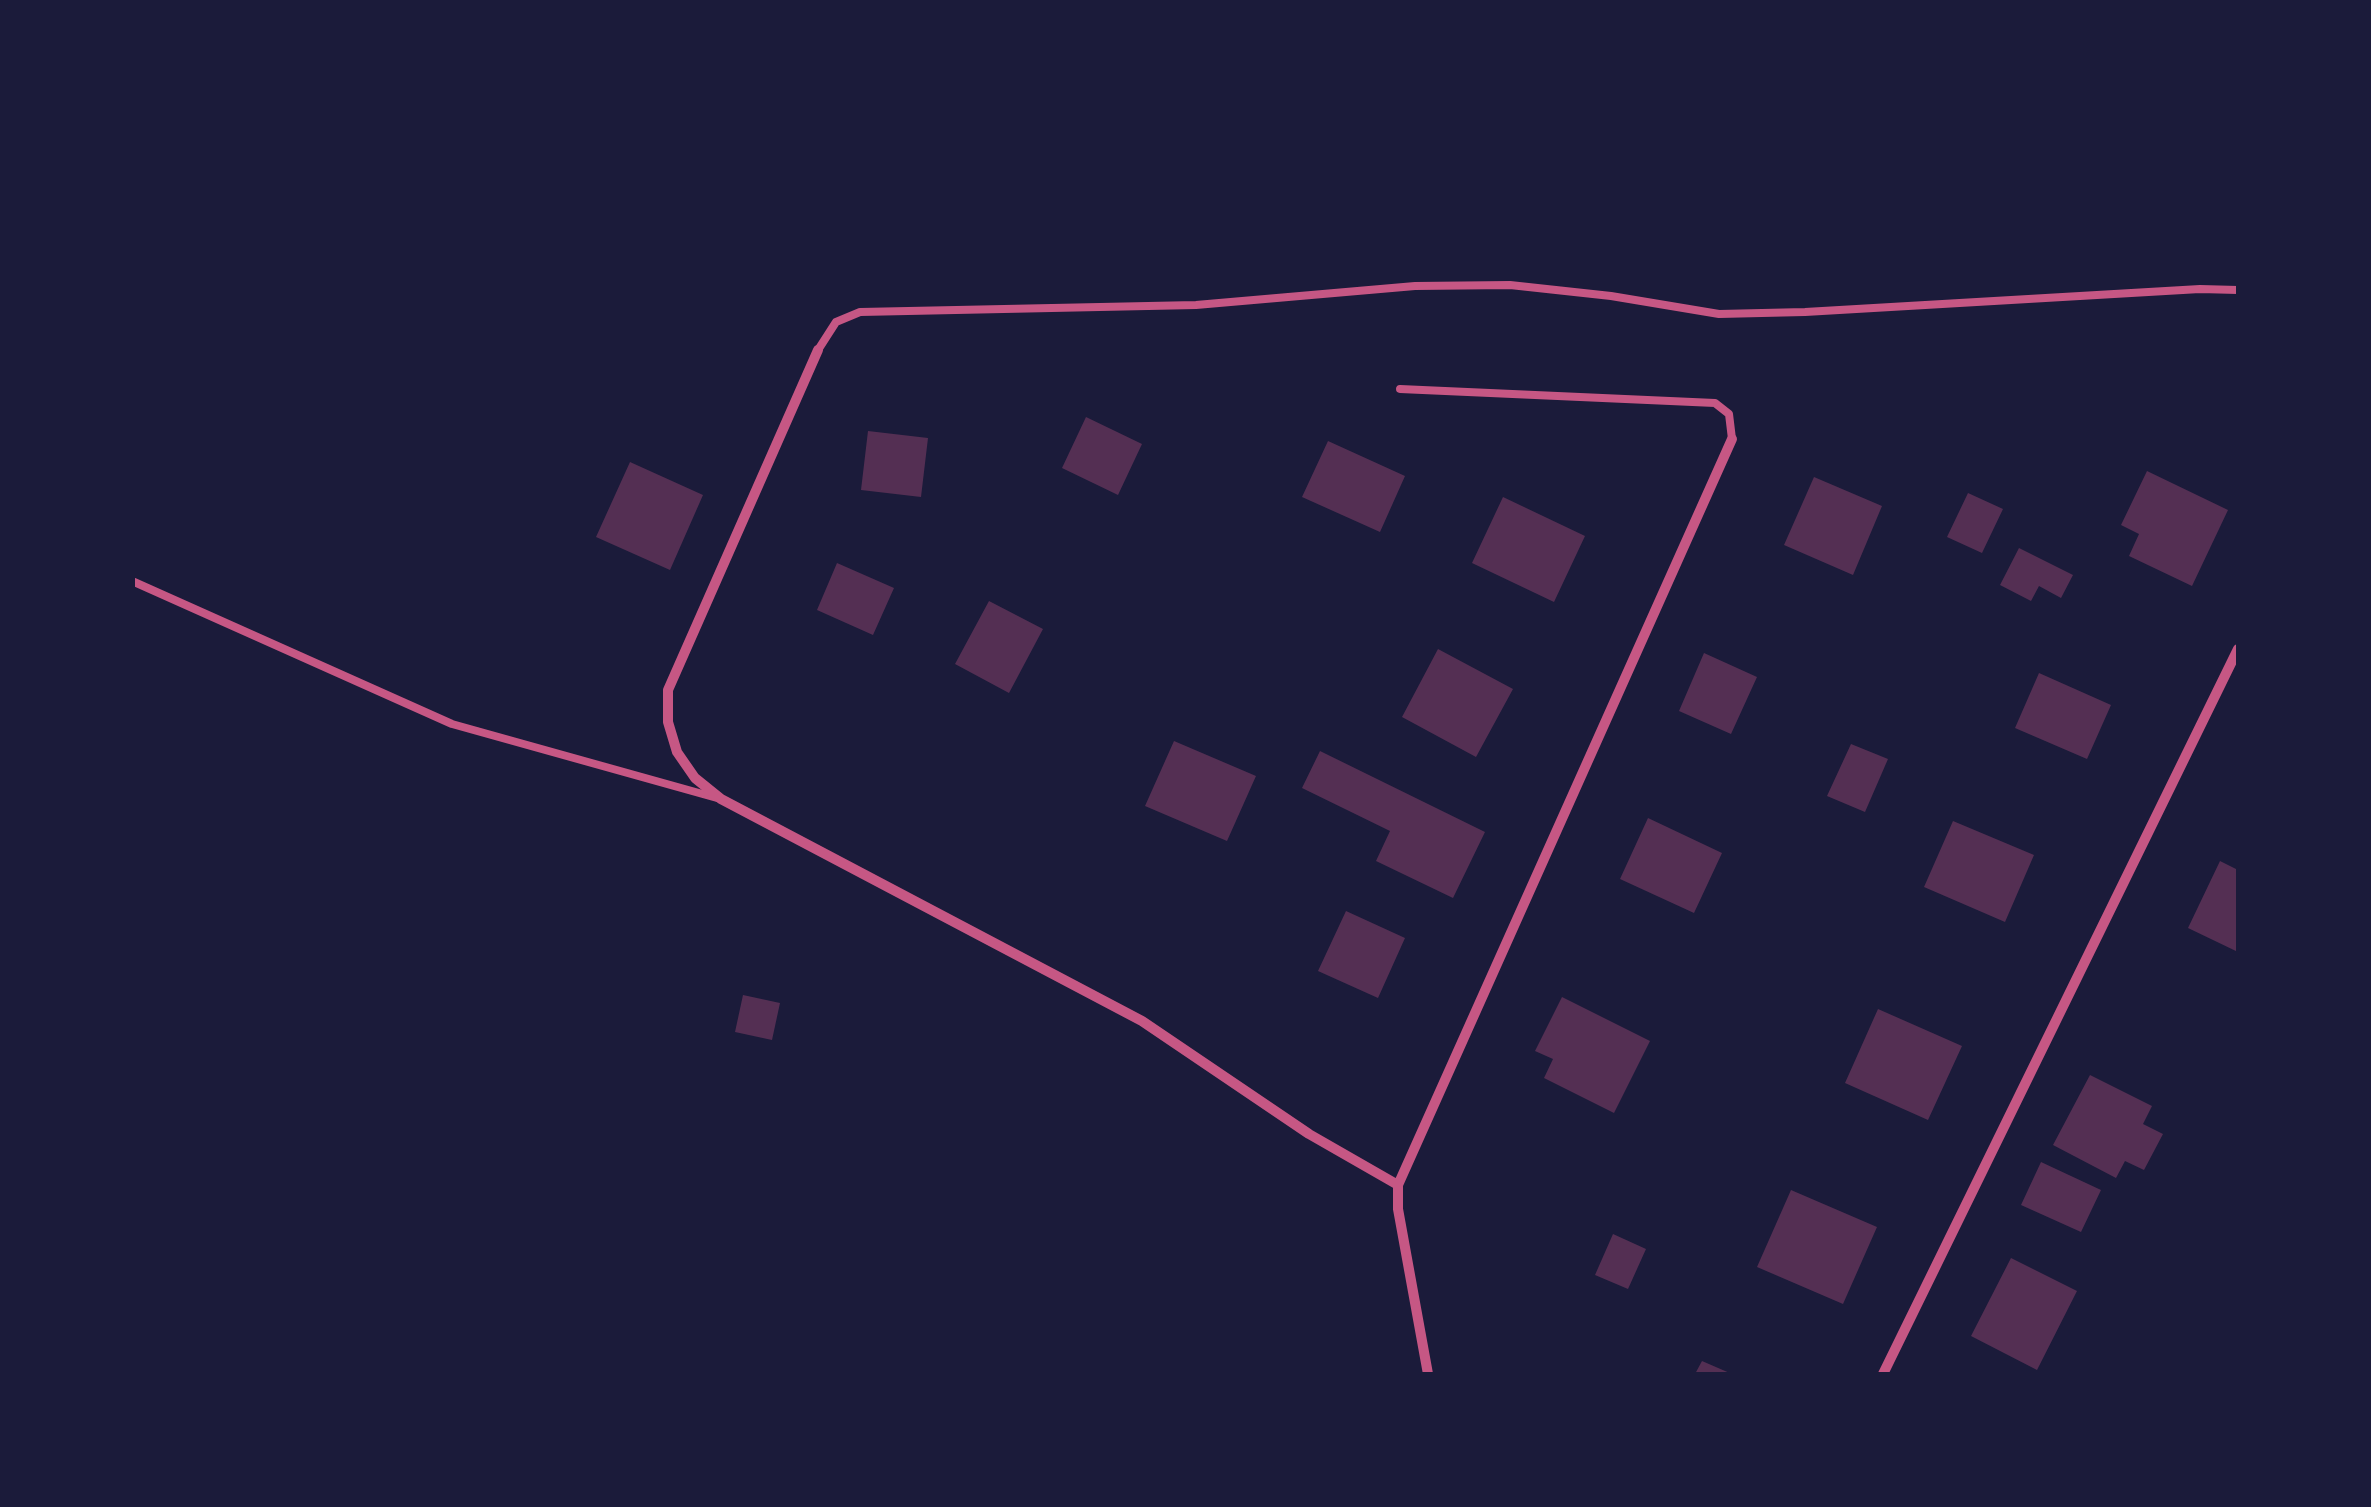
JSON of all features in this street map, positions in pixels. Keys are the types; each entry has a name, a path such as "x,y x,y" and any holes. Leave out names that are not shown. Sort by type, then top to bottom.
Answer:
{"street":[{"path":"818,350 668,690 668,722 676,752 696,778 722,799 1142,1021 1309,1134 1398,1185"},
{"path":"1428,1374 1398,1209 1398,1185 1732,439"},
{"path":"1883,1374 2238,649"}],"lane":[{"path":"818,350 836,322 860,312 1196,305 1415,286 1510,285 1719,314 2238,290"},
{"path":"1400,389 1715,403 1728,414 1732,439"},
{"path":"132,580 452,724 722,799"}],"building":[{"path":"1086,417 1142,444 1118,495 1062,468"},
{"path":"868,431 928,438 921,497 861,490"},
{"path":"1328,441 1405,476 1380,532 1302,497"},
{"path":"630,462 703,495 670,570 596,537"},
{"path":"2147,471 2228,510 2192,586 2129,556 2139,534 2121,525"},
{"path":"1814,477 1882,506 1853,575 1784,545"},
{"path":"1968,493 2003,509 1982,553 1947,537"},
{"path":"1503,497 1585,536 1554,602 1472,563"},
{"path":"2019,548 2073,575 2061,598 2039,586 2031,601 2000,585"},
{"path":"837,563 894,588 873,635 817,610"},
{"path":"989,601 1043,629 1009,693 955,664"},
{"path":"1438,649 1513,689 1476,757 1402,717"},
{"path":"1704,653 1757,677 1731,734 1679,711"},
{"path":"2039,673 2111,705 2087,759 2015,728"},
{"path":"1174,741 1256,776 1227,841 1145,806"},
{"path":"1851,744 1888,759 1865,812 1827,796"},
{"path":"1320,751 1485,832 1453,898 1376,861 1390,831 1302,788"},
{"path":"1648,818 1722,853 1694,913 1620,879"},
{"path":"1953,821 2034,855 2005,922 1924,887"},
{"path":"2220,861 2238,870 2238,952 2188,928"},
{"path":"1346,911 1405,938 1378,998 1318,971"},
{"path":"743,995 780,1003 772,1040 735,1032"},
{"path":"1562,997 1650,1041 1614,1113 1544,1078 1553,1059 1535,1051"},
{"path":"1878,1009 1962,1046 1928,1120 1845,1083"},
{"path":"2090,1075 2152,1106 2143,1124 2163,1134 2144,1170 2125,1161 2116,1178 2053,1145"},
{"path":"2041,1162 2101,1190 2081,1232 2021,1205"},
{"path":"1791,1190 1877,1227 1843,1304 1757,1267"},
{"path":"1613,1234 1646,1249 1628,1289 1595,1275"},
{"path":"2011,1258 2077,1291 2037,1370 1971,1336"},
{"path":"1702,1361 1732,1374 1695,1374"}]}
